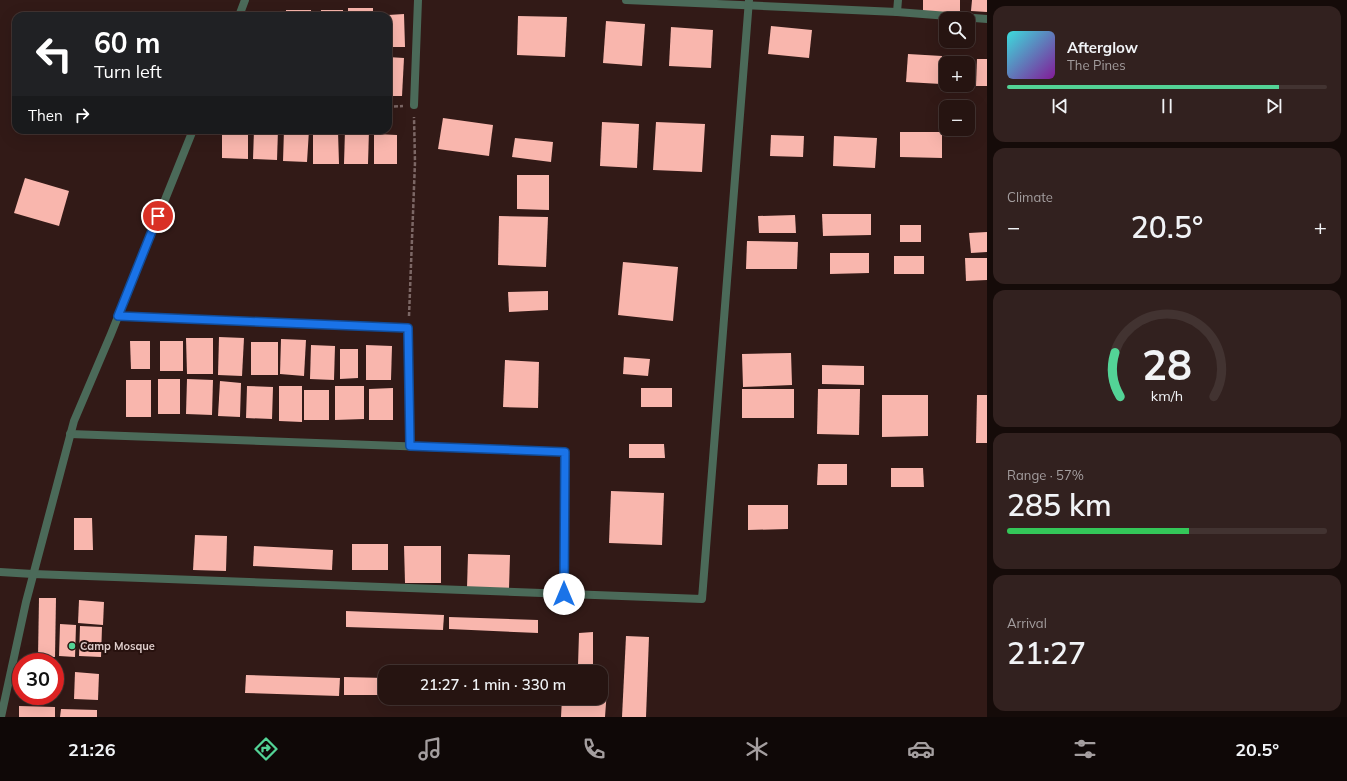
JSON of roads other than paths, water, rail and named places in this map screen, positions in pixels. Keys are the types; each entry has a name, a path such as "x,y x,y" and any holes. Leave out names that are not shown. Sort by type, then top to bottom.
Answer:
{"street":[{"path":"240,12 245,0"},
{"path":"414,105 418,0"},
{"path":"626,0 750,3 987,19"},
{"path":"897,12 898,0"},
{"path":"0,572 702,599 750,3"},
{"path":"0,717 33,574 74,420 118,316 191,134"},
{"path":"118,316 408,328 410,446"},
{"path":"70,434 565,452 564,594"}],"place":[{"name":"Camp Mosque","path":"72,646"}]}
